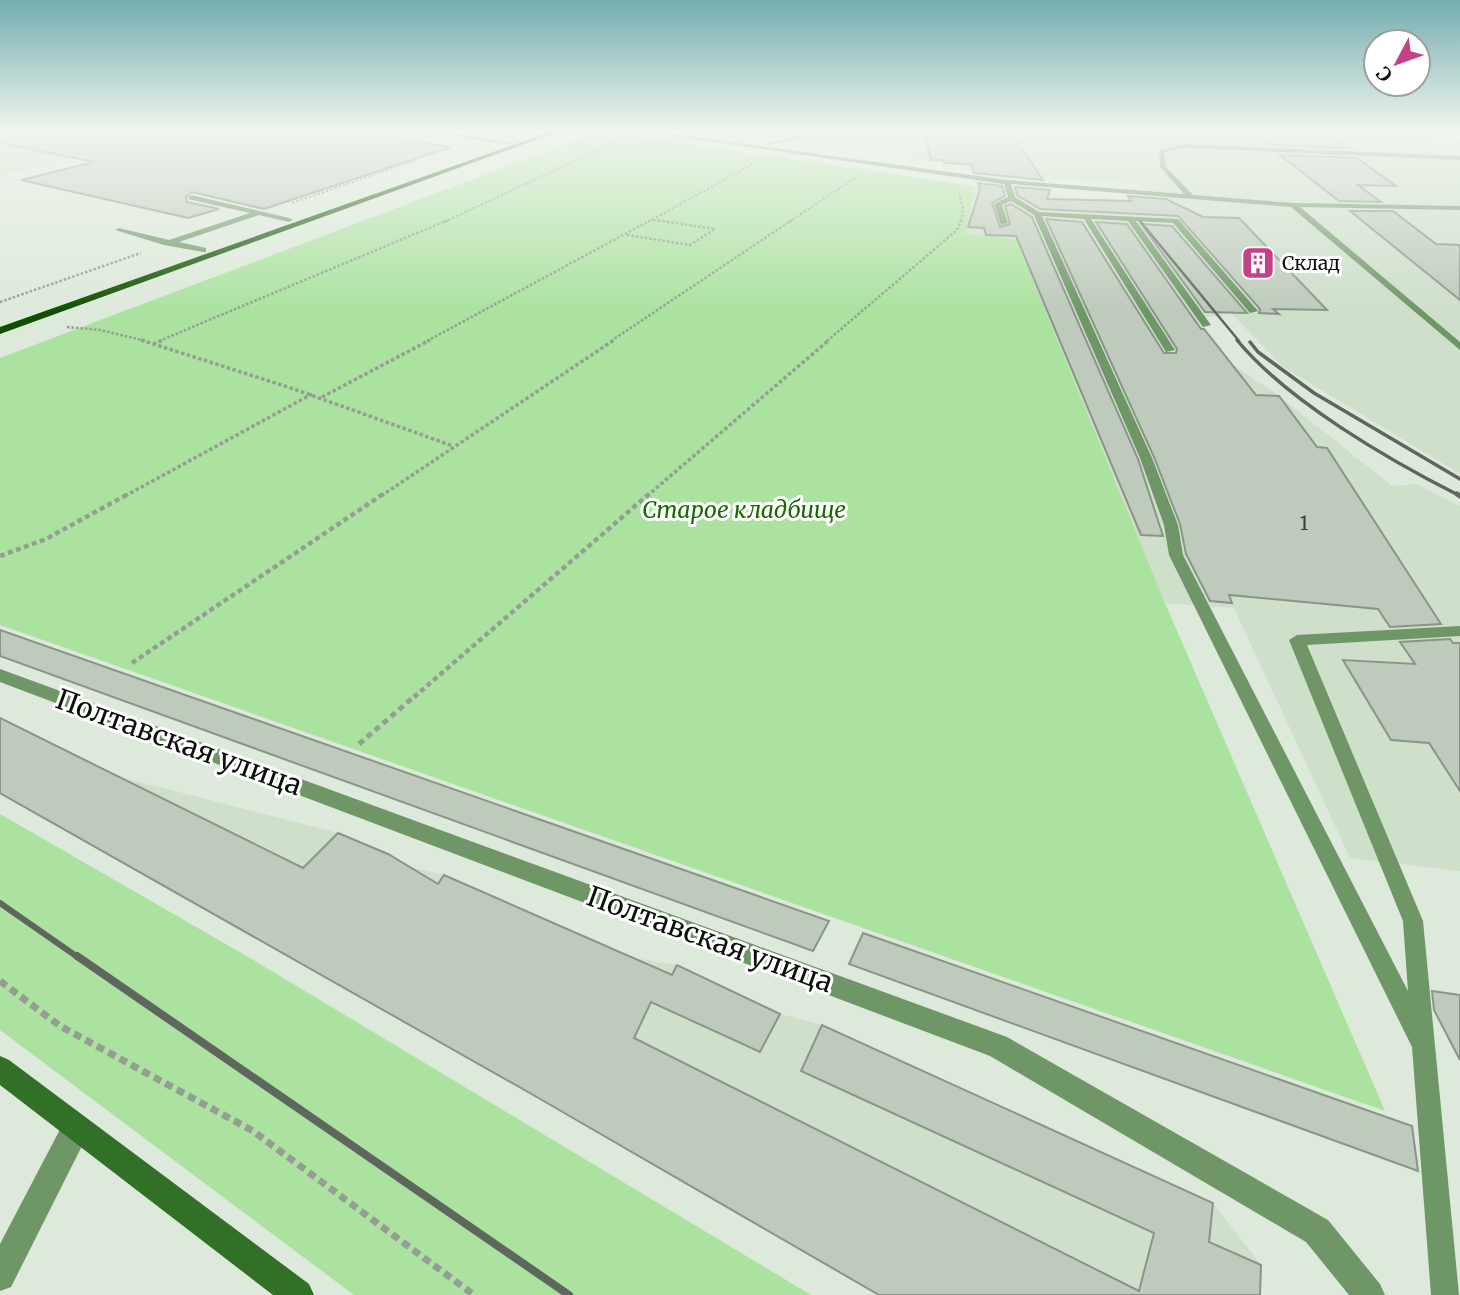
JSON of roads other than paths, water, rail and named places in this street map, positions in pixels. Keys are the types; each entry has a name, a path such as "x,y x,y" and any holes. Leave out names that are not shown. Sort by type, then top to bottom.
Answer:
{"main road":[{"path":"0,322 372,190"},
{"path":"0,331 390,190"}],"street":[{"name":"Полтавская улица","path":"0,675 998,1046 1317,1231 1369,1295"},
{"path":"0,1069 298,1295"},
{"path":"0,1276 76,1128"}],"lane":[{"path":"1010,190 1037,214 1146,458 1171,525 1176,555 1424,1046"},
{"path":"1004,223 998,204 1010,190"},
{"path":"1021,190 1191,197 1293,205 1460,208"},
{"path":"1185,190 1191,197"},
{"path":"191,197 289,220"},
{"path":"1293,205 1460,347"},
{"path":"153,239 246,209"},
{"path":"167,243 259,213"},
{"path":"1037,214 1175,221 1253,311"},
{"path":"1087,218 1170,350"},
{"path":"1131,220 1206,325"},
{"path":"119,230 203,250"},
{"path":"1445,1295 1413,921 1297,640 1460,631"}],"railway":[{"path":"1140,221 1239,341"},
{"path":"1237,340 1258,363 1311,407 1371,447 1460,496 1457,494"},
{"path":"1250,342 1258,352 1314,393 1460,479"},
{"path":"0,903 79,958"},
{"path":"77,956 569,1295"}],"place":[{"name":"Склад","path":"1258,263"}],"park label":[{"name":"Старое кладбище","path":"744,510"}]}
